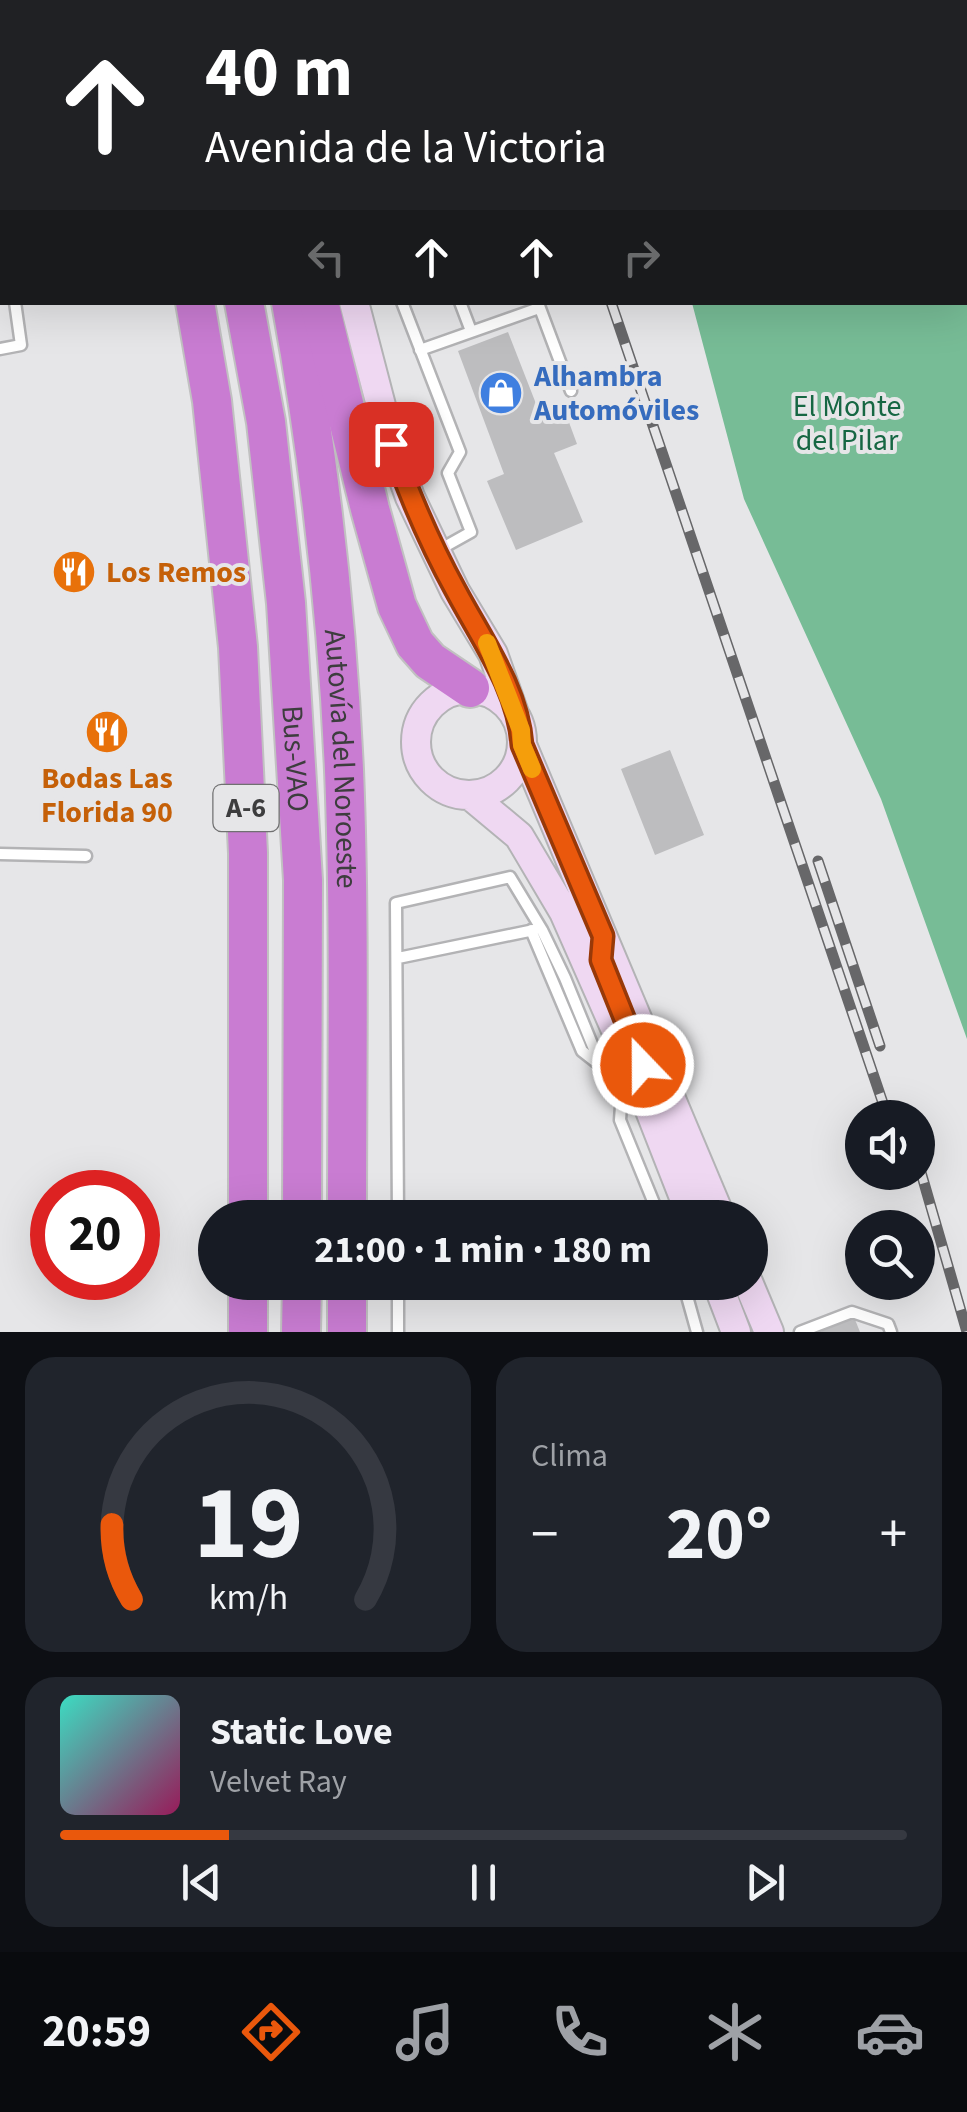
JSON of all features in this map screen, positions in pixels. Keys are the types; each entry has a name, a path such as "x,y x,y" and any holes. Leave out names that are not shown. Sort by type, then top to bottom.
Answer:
{"highway":[{"name":"A-6","path":"196,305 214,418 238,648 248,853 248,1200"},
{"name":"Bus-VAO","path":"245,305 266,422 286,602 303,880 302,1200"},
{"name":"Autovía del Noroeste","path":"292,305 308,395 333,607 343,752 347,1200"},
{"path":"320,305 398,606 415,644 460,687"},
{"path":"248,1300 248,1332"},
{"path":"302,1300 302,1332"},
{"path":"347,1300 347,1332"}],"street":[{"path":"355,305 391,444 410,497 456,591 493,654 516,716 522,745 713,1200"},
{"path":"456,591 469,654 460,687"},
{"path":"516,716 495,696 460,687 437,699 425,711 415,743 418,760 439,786 471,796 507,824 532,855 570,926 638,1080 685,1200"},
{"path":"471,796 486,792 512,774 522,745"},
{"path":"724,1300 736,1332"}],"lane":[{"path":"0,349 21,345 15,305"},
{"path":"403,305 460,452 448,473 471,532 436,552"},
{"path":"461,305 471,331"},
{"path":"420,350 538,305 571,391"},
{"path":"0,854 86,856"},
{"path":"398,1200 396,903 510,877 601,1066 616,1078 649,1083 701,1200"},
{"path":"398,958 536,930"},
{"path":"603,936 601,960 643,1065 638,1080 622,1092 620,1120 653,1200"},
{"path":"398,1300 398,1332"},
{"path":"688,1300 697,1332"},
{"path":"748,1300 764,1323"},
{"path":"800,1332 852,1312 888,1324 892,1332"}],"green space":[{"name":"El Monte del Pilar","path":"693,305 967,305 967,1039 881,799 744,499"}],"building":[{"path":"508,332 540,414 563,406 577,444 554,453 583,522 516,550 487,481 504,474 458,351"},
{"path":"670,750 704,835 655,855 621,769"},
{"path":"854,1317 860,1332 820,1332"}],"railway":[{"path":"612,305 882,1100"},
{"path":"818,861 880,1046"},
{"path":"926,1190 967,1332"}],"slow traffic":[{"path":"487,643 532,769"}],"place":[{"name":"Alhambra Automóviles","path":"501,393"},
{"name":"Los Remos","path":"74,572"},
{"name":"Bodas Las Florida 90","path":"107,732"}],"route":[{"path":"391,444 436,552 493,654 521,730 522,745 603,936 601,960 643,1065"}]}
